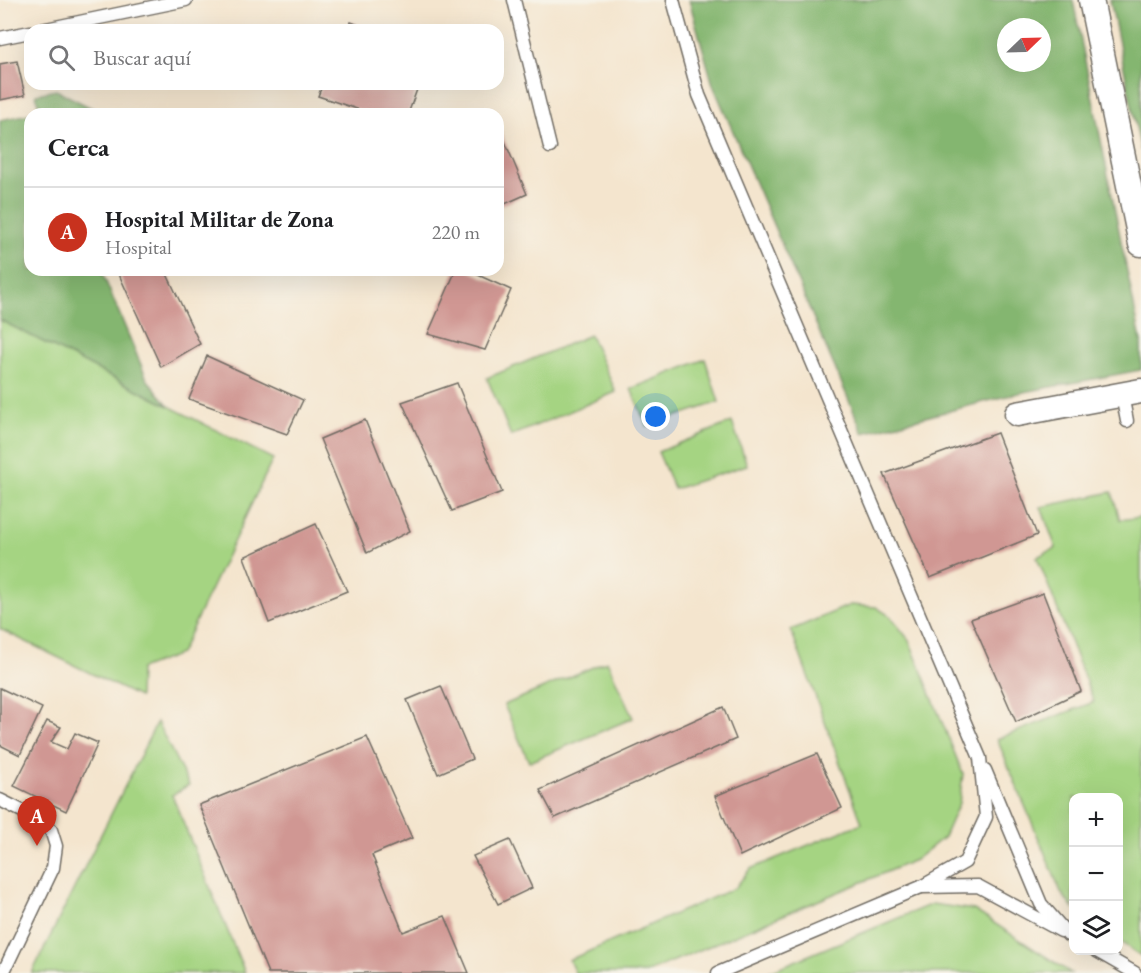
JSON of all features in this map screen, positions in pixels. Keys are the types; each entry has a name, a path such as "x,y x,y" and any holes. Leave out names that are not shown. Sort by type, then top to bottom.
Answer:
{"street":[{"path":"1092,0 1141,244"},
{"path":"1017,414 1131,393"}],"lane":[{"path":"69,24 186,0"},
{"path":"514,0 550,147"},
{"path":"673,0 699,95 1041,904 1069,934"},
{"path":"0,38 24,33"},
{"path":"1127,421 1131,393"},
{"path":"718,973 921,887 965,862 986,817 980,758"},
{"path":"0,800 34,817 51,830 56,846 53,868 3,973"},
{"path":"921,887 978,886 1069,935"},
{"path":"1102,955 1135,973"}],"green space":[{"path":"689,0 1073,0 1141,341 1141,370 1019,393 863,433 713,85"},
{"path":"1110,0 1141,0 1141,151"},
{"path":"56,90 91,108 39,108 36,94"},
{"path":"24,115 24,276 104,276 147,379 169,406 0,320 0,120"},
{"path":"0,320 273,459 180,654 140,669 139,697 0,629"},
{"path":"590,335 616,392 511,436 487,378"},
{"path":"705,359 719,402 647,426 631,389"},
{"path":"732,422 747,465 674,489 658,452"},
{"path":"1112,492 1120,520 1141,517 1141,956 1123,944 1123,793 1069,793 1069,903 1061,892 997,739 1094,702 1037,557 1056,548 1041,507"},
{"path":"850,605 876,607 890,616 909,640 963,774 959,803 944,837 915,860 645,973 575,973 569,960 735,888 750,869 862,823 791,630"},
{"path":"607,661 633,718 529,762 504,705"},
{"path":"157,722 189,785 172,795 245,973 32,973"},
{"path":"932,904 974,910 1071,973 766,973"}],"building":[{"path":"17,61 25,95 0,100 0,64"},
{"path":"320,90 417,90 410,108 354,108 318,96"},
{"path":"504,139 527,194 504,204"},
{"path":"120,276 168,276 200,344 161,367"},
{"path":"453,276 480,276 511,290 485,350 428,334"},
{"path":"207,356 303,400 287,434 189,399"},
{"path":"457,383 502,492 452,511 402,402"},
{"path":"365,420 410,531 367,553 320,439"},
{"path":"997,433 1037,535 930,578 884,474"},
{"path":"316,524 347,591 269,623 244,557"},
{"path":"1043,593 1081,691 1016,722 971,619"},
{"path":"441,686 472,759 438,774 407,700"},
{"path":"0,688 42,708 20,755 0,745"},
{"path":"723,707 736,739 555,818 540,790"},
{"path":"47,721 61,727 51,742 67,749 75,733 98,743 66,811 14,786"},
{"path":"367,737 412,838 372,855 403,932 445,916 469,973 268,973 199,805"},
{"path":"817,754 842,808 740,856 715,796"},
{"path":"510,840 532,888 498,904 473,856"}],"place":[{"name":"Hospital Militar de Zona","path":"37,846"}]}
